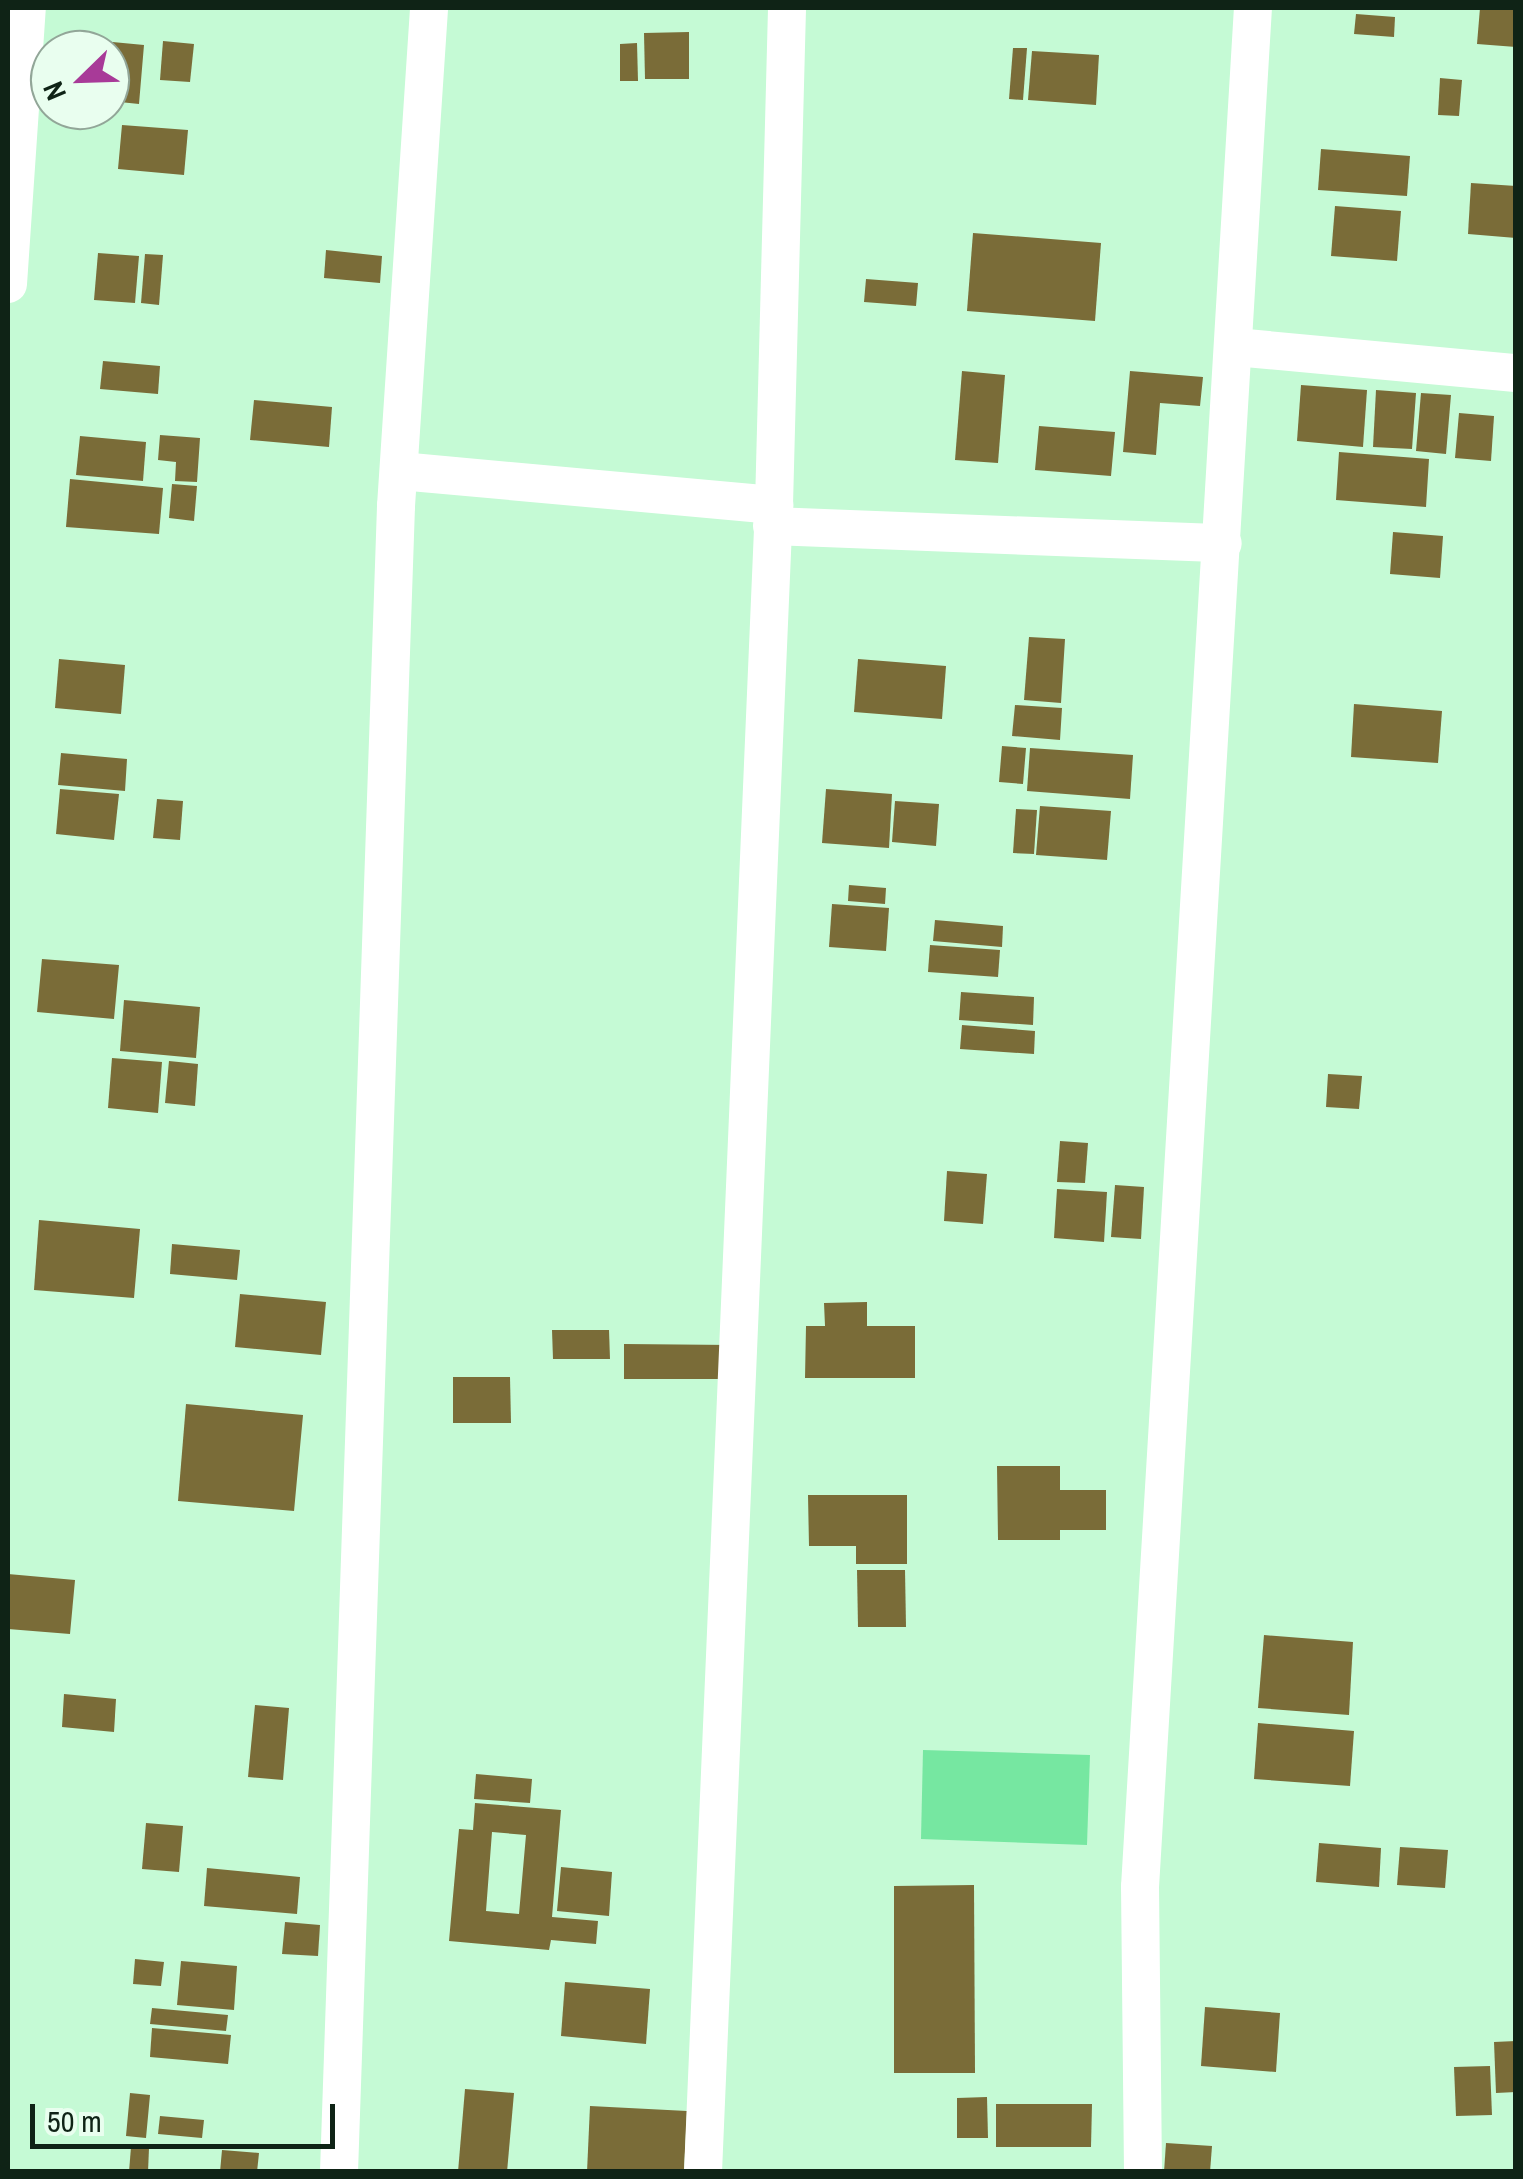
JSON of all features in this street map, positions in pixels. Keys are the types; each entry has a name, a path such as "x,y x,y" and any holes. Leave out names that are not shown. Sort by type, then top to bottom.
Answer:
{"street":[{"path":"8,284 27,8"},
{"path":"339,2172 400,470 429,8"},
{"path":"703,2172 773,515 787,8"},
{"path":"1143,2172 1140,1887 1254,8"},
{"path":"1234,347 1516,373"},
{"path":"400,470 773,515 1223,544"}],"green space":[{"path":"923,1750 1090,1755 1087,1845 921,1839"}],"building":[{"path":"1480,8 1516,8 1516,47 1477,44"},
{"path":"1356,14 1395,17 1394,37 1354,34"},
{"path":"689,32 689,79 645,79 644,33"},
{"path":"163,41 194,44 190,82 160,80"},
{"path":"637,43 638,81 620,81 620,44"},
{"path":"130,44 144,45 139,104 130,103"},
{"path":"1013,48 1027,48 1023,100 1009,99"},
{"path":"1032,51 1099,55 1096,105 1028,100"},
{"path":"1440,78 1462,80 1459,116 1438,115"},
{"path":"130,126 188,130 184,175 118,169 122,130 130,130"},
{"path":"1321,149 1410,156 1407,196 1318,190"},
{"path":"1471,183 1516,186 1516,238 1468,234"},
{"path":"1335,206 1401,211 1397,261 1331,256"},
{"path":"973,233 1101,243 1095,321 967,311"},
{"path":"326,250 382,256 380,283 324,278"},
{"path":"98,253 139,256 135,303 94,300"},
{"path":"145,254 163,255 159,305 141,303"},
{"path":"866,279 918,283 916,306 864,302"},
{"path":"103,361 160,366 158,394 100,389"},
{"path":"962,371 1005,375 998,463 955,460"},
{"path":"1130,371 1203,377 1200,406 1160,403 1156,455 1123,452"},
{"path":"1301,385 1367,390 1363,447 1297,441"},
{"path":"1376,390 1416,393 1412,449 1373,447"},
{"path":"1421,393 1451,395 1446,454 1416,451"},
{"path":"254,400 332,407 329,447 250,440"},
{"path":"1459,413 1494,416 1491,461 1455,458"},
{"path":"1039,426 1115,432 1111,476 1035,470"},
{"path":"160,435 200,438 197,482 175,481 176,462 158,460"},
{"path":"80,436 146,442 143,481 76,475"},
{"path":"1339,452 1429,459 1426,507 1336,500"},
{"path":"70,479 163,488 159,534 66,527"},
{"path":"172,484 197,486 194,521 169,518"},
{"path":"1393,532 1443,536 1440,578 1390,574"},
{"path":"1029,637 1065,639 1061,703 1024,700"},
{"path":"59,659 125,665 121,714 55,708"},
{"path":"858,659 946,666 942,719 854,712"},
{"path":"1354,704 1442,711 1438,763 1351,757"},
{"path":"1015,705 1062,708 1060,740 1012,736"},
{"path":"1002,746 1026,748 1023,784 999,782"},
{"path":"1030,748 1133,755 1130,799 1027,791"},
{"path":"61,753 127,759 125,791 58,785"},
{"path":"60,789 119,794 114,840 56,834"},
{"path":"826,789 892,794 889,848 822,843"},
{"path":"157,799 183,801 180,840 153,838"},
{"path":"895,801 939,804 936,846 892,842"},
{"path":"1040,806 1111,811 1107,860 1036,855"},
{"path":"1016,809 1037,810 1034,854 1013,853"},
{"path":"849,885 886,888 885,904 848,901"},
{"path":"832,904 889,908 886,951 829,947"},
{"path":"935,920 1003,926 1002,947 933,941"},
{"path":"930,945 1000,950 998,977 928,972"},
{"path":"42,959 119,965 114,1019 37,1012"},
{"path":"961,992 1034,997 1033,1025 959,1020"},
{"path":"124,1000 200,1007 196,1058 120,1051"},
{"path":"962,1025 1035,1031 1034,1054 960,1049"},
{"path":"112,1058 162,1062 158,1113 108,1108"},
{"path":"169,1061 198,1064 195,1106 165,1103"},
{"path":"1328,1074 1362,1076 1359,1109 1326,1107"},
{"path":"1060,1141 1088,1143 1085,1183 1057,1182"},
{"path":"947,1171 987,1174 983,1224 944,1221"},
{"path":"1115,1185 1144,1187 1141,1239 1111,1237"},
{"path":"1057,1189 1107,1192 1104,1242 1054,1238"},
{"path":"39,1220 140,1229 134,1298 34,1290"},
{"path":"172,1244 240,1250 237,1280 170,1274"},
{"path":"240,1294 326,1302 321,1355 235,1347"},
{"path":"867,1302 867,1326 915,1326 915,1378 805,1378 806,1326 825,1326 824,1303"},
{"path":"552,1330 609,1330 610,1359 553,1359"},
{"path":"624,1344 732,1345 732,1379 624,1379"},
{"path":"453,1377 510,1377 511,1423 453,1423"},
{"path":"186,1404 303,1415 294,1511 178,1501"},
{"path":"997,1466 1060,1466 1060,1490 1106,1490 1106,1530 1060,1530 1060,1540 998,1540"},
{"path":"808,1495 907,1495 907,1564 856,1564 856,1546 809,1546"},
{"path":"857,1570 905,1570 906,1627 858,1627"},
{"path":"8,1574 75,1580 70,1634 8,1629"},
{"path":"1264,1635 1353,1642 1349,1715 1258,1708"},
{"path":"64,1694 116,1699 114,1732 62,1727"},
{"path":"255,1705 289,1708 283,1780 248,1777"},
{"path":"1258,1723 1354,1731 1350,1786 1254,1779"},
{"path":"476,1774 532,1779 530,1803 474,1799"},
{"path":"475,1803 561,1810 552,1917 598,1921 596,1944 551,1940 549,1950 449,1941 459,1829 473,1830","holes":["492,1832 526,1835 519,1914 486,1911"]},
{"path":"146,1823 183,1826 179,1872 142,1869"},
{"path":"1319,1843 1381,1848 1379,1887 1316,1882"},
{"path":"1400,1847 1448,1850 1445,1888 1397,1885"},
{"path":"561,1867 612,1872 609,1916 557,1911"},
{"path":"207,1868 300,1877 297,1914 204,1906"},
{"path":"974,1885 975,2073 894,2073 894,1886"},
{"path":"285,1922 320,1925 318,1956 282,1954"},
{"path":"135,1959 164,1962 161,1986 133,1984"},
{"path":"181,1961 237,1966 234,2010 177,2005"},
{"path":"565,1982 650,1989 646,2044 561,2036"},
{"path":"1205,2007 1280,2013 1276,2072 1201,2066"},
{"path":"152,2008 228,2015 226,2031 150,2024"},
{"path":"152,2028 231,2035 228,2064 150,2057"},
{"path":"1516,2041 1516,2092 1496,2093 1494,2042"},
{"path":"1490,2066 1492,2115 1456,2116 1454,2067"},
{"path":"465,2089 514,2093 507,2172 458,2172"},
{"path":"130,2093 150,2095 146,2138 126,2136"},
{"path":"987,2097 988,2138 957,2138 957,2098"},
{"path":"996,2104 1092,2104 1091,2147 996,2147"},
{"path":"590,2106 687,2111 684,2172 587,2172"},
{"path":"160,2116 204,2120 202,2138 158,2134"},
{"path":"1166,2143 1212,2146 1210,2172 1164,2172"},
{"path":"131,2147 149,2148 148,2172 129,2172"},
{"path":"222,2150 259,2153 257,2172 220,2172"}]}
